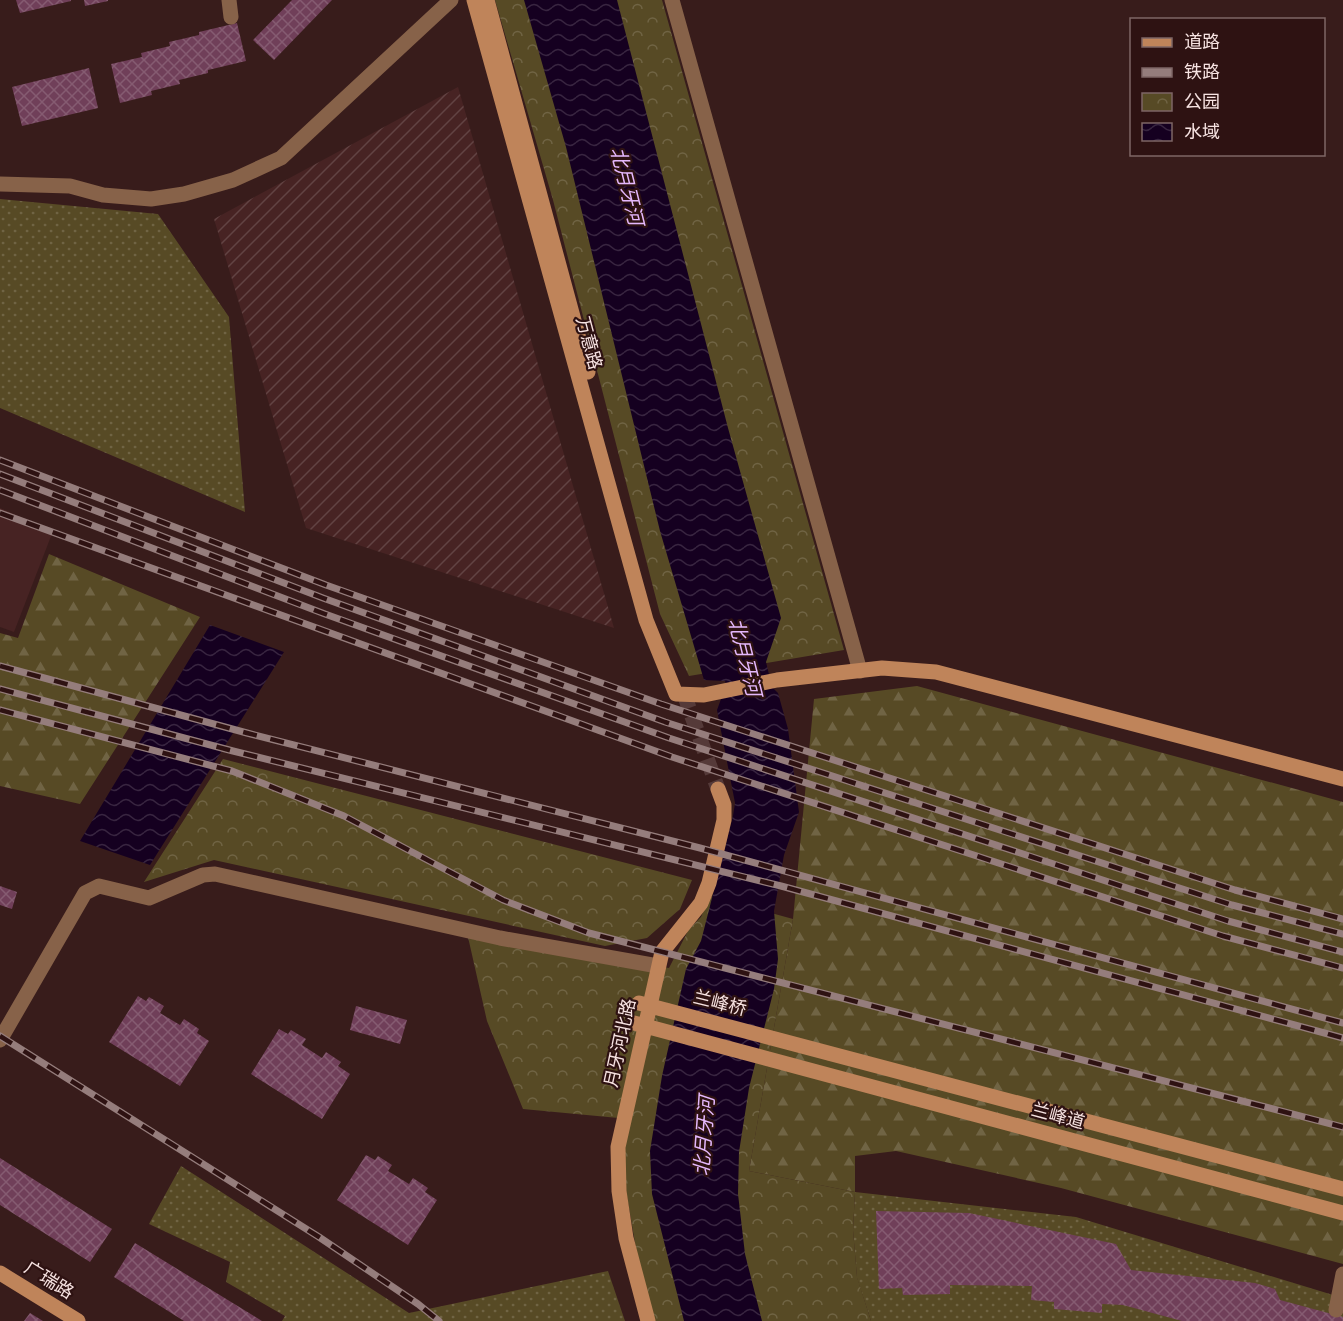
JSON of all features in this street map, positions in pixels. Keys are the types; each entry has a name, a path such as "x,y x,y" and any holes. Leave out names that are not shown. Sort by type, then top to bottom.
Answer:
{"street":[{"path":"229,0 231,17"},
{"path":"0,184 70,186 103,195 151,199 184,194 232,180 281,158 451,0"},
{"name":"万意路","path":"474,0 646,620 680,694"},
{"name":"万意路","path":"487,0 654,616 680,694"},
{"path":"672,0 860,671"},
{"path":"680,694 704,695 777,680 882,668 936,672 1343,779"},
{"name":"月牙河北路","path":"653,965 706,894 724,820 724,805 713,787 717,805 713,836"},
{"path":"0,1040 85,893 99,886 149,898 203,875 215,874 500,938 653,965"},
{"name":"月牙河北路","path":"648,1321 626,1238 616,1161 620,1132 649,1006 653,965 652,949 696,900 702,881"},
{"name":"兰峰桥","path":"649,1006 769,1036"},
{"name":"月牙河北路","path":"640,1321 619,1235 609,1164 645,1025"},
{"name":"兰峰道","path":"645,1025 1343,1213"},
{"name":"兰峰道","path":"769,1036 1343,1189"},
{"name":"广瑞路","path":"0,1273 78,1321"},
{"path":"1336,1310 1343,1274"},
{"name":"广瑞路","path":"0,1280 67,1321"}],"shaded area":[{"path":"458,87 614,628 306,528 214,219"},
{"path":"0,508 53,531 14,632 0,627"}],"green space":[{"path":"495,0 662,0 844,650 689,676 660,614 553,200"},
{"path":"0,199 158,214 229,317 245,512 0,408"},
{"path":"49,554 200,617 80,804 0,786 0,633 18,638"},
{"path":"917,686 1343,802 1343,1264 1061,1188 896,1151 855,1156 855,1192 749,1171 793,919 814,699"},
{"path":"223,759 692,880 680,909 647,938 605,946 214,860 144,882"},
{"path":"710,896 793,919 749,1171 855,1192 853,1230 857,1277 871,1321 654,1321 638,1260 621,1162 629,1119 523,1109 487,1021 468,937 669,968 689,929 701,917"},
{"path":"181,1166 409,1313 608,1271 625,1321 282,1321 285,1316 226,1282 230,1262 149,1224"},
{"path":"855,1192 1076,1217 1343,1298 1343,1321 871,1321 857,1278 853,1230"}],"water":[{"name":"北月牙河","path":"524,0 617,0 728,428 781,618 766,662 772,687 778,693 788,729 799,812 784,855 774,911 778,959 774,989 749,1088 739,1152 738,1194 745,1254 762,1321 684,1321 652,1194 650,1151 662,1076 686,969 701,941 733,816 735,803 717,710 721,699 730,694 725,681 704,680 660,531 566,147"},
{"path":"210,625 284,652 150,865 80,841"}],"building":[{"path":"16,0 71,0 71,1 20,13"},
{"path":"84,0 108,0 108,1 85,6"},
{"path":"292,0 332,0 274,60 253,40"},
{"path":"237,23 246,61 208,70 208,73 179,80 180,84 151,91 152,95 120,103 111,64 142,57 141,53 170,46 169,42 199,35 199,32"},
{"path":"89,68 98,108 22,126 12,87"},
{"path":"0,886 17,892 12,909 0,905"},
{"path":"138,996 146,1001 149,997 164,1006 160,1013 180,1025 184,1019 199,1029 197,1033 209,1041 180,1086 109,1042"},
{"path":"356,1006 407,1020 400,1044 350,1030"},
{"path":"279,1029 288,1034 291,1030 306,1039 302,1045 322,1058 326,1052 341,1062 338,1066 350,1074 322,1119 251,1074"},
{"path":"366,1155 375,1160 378,1156 392,1165 388,1171 409,1184 413,1178 428,1188 425,1192 437,1200 408,1245 337,1200"},
{"path":"0,1158 112,1229 90,1262 0,1205"},
{"path":"876,1211 969,1213 1116,1244 1131,1270 1255,1283 1275,1289 1280,1300 1343,1317 1343,1321 1182,1321 1123,1305 1102,1304 1102,1313 1054,1309 1054,1302 1031,1300 1032,1286 950,1285 950,1294 903,1295 902,1288 879,1289"},
{"path":"135,1243 262,1321 184,1321 114,1277"},
{"path":"30,1313 43,1321 24,1321"}],"tunnel":[{"path":"684,694 718,789"}],"railway":[{"path":"0,460 326,585 661,704 1235,890 1343,919"},
{"path":"0,474 323,598 665,722 1232,905 1343,934"},
{"path":"0,490 325,614 669,738 1228,921 1343,952"},
{"path":"0,513 672,757 1223,936 1343,968"},
{"path":"0,666 247,733 700,848 1343,1023"},
{"path":"0,689 233,751 781,886 1343,1038"},
{"path":"0,710 232,771 344,816 503,900 589,933 1343,1127"},
{"path":"0,1036 319,1237 418,1304 439,1321"}]}
